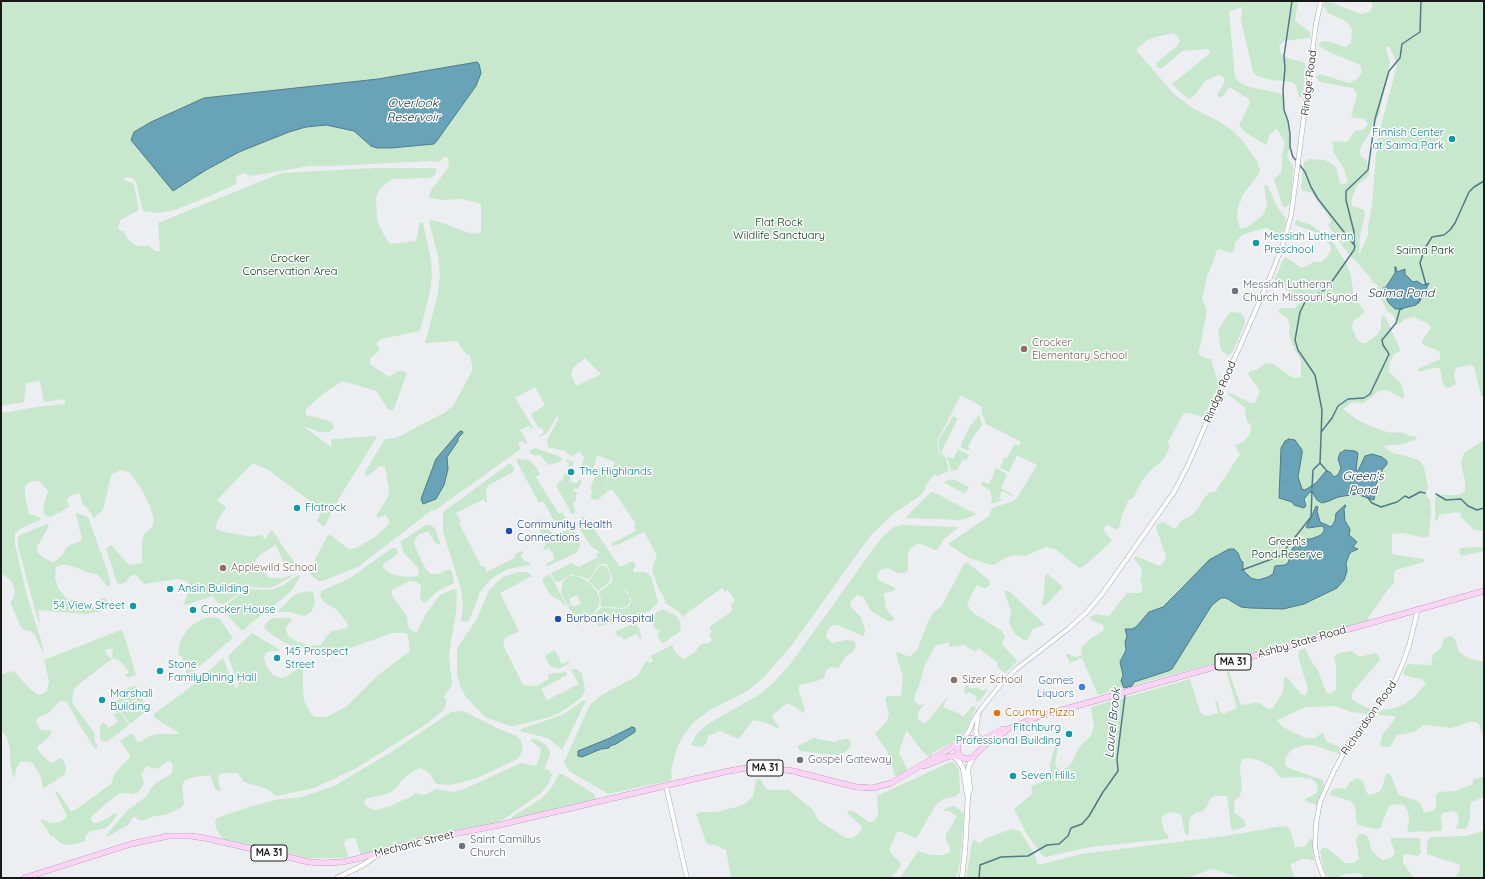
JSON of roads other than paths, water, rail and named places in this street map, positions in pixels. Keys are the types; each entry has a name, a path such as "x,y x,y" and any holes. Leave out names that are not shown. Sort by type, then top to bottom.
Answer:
{"main road":[{"name":"Ashby State Road","path":"976,755 987,743 1006,730 1036,717 1484,591"},
{"name":"Ashby State Road","path":"977,738 988,737 1003,729 1006,730"},
{"name":"MA 31","path":"958,744 964,738 977,738"},
{"path":"962,878 968,796 970,789 968,768 976,755 977,738"},
{"path":"958,744 968,796"},
{"name":"Mechanic Street","path":"24,878 136,842 168,836 205,838 315,863 342,862 428,839 499,825 724,772 754,768 793,771 856,787 873,788 891,783 928,760 958,744"},
{"path":"960,756 968,759 976,755"},
{"path":"950,756 958,760 963,768"},
{"name":"Mechanic Street","path":"919,767 950,756 960,756"},
{"path":"337,878 363,865 379,853"}],"street":[{"name":"Rindge Road","path":"964,738 970,731 973,721 989,697 1006,678 1068,629 1087,612 1102,594 1174,492 1188,465 1283,244 1291,216 1316,24 1321,1"},
{"name":"Richardson Road","path":"1324,878 1318,862 1315,846 1316,824 1320,802 1343,754 1360,728 1394,683 1409,646 1418,609"},
{"name":"Rindge Road","path":"977,738 979,712"},
{"path":"666,786 687,878"}],"water":[{"name":"Overlook Reservoir","path":"477,62 481,73 476,86 434,144 377,148 371,146 354,131 326,125 306,127 289,132 239,152 206,170 173,191 131,140 134,132 151,122 204,98 378,79"},
{"name":"Saima Pond","path":"1395,267 1397,272 1405,269 1405,274 1413,282 1417,281 1423,285 1429,283 1421,299 1416,305 1395,309 1388,302 1383,288 1386,287 1395,273"},
{"path":"461,431 463,432 462,434 447,457 448,469 444,485 436,499 423,504 421,499 436,459"},
{"name":"Green's Pond","path":"1289,439 1295,440 1302,450 1298,477 1302,489 1305,490 1316,483 1326,471 1330,472 1334,477 1338,475 1341,468 1338,459 1340,453 1345,450 1355,451 1358,453 1356,470 1358,471 1365,456 1372,454 1382,457 1387,461 1387,464 1382,470 1381,478 1377,481 1374,500 1356,494 1338,497 1322,503 1317,500 1313,493 1310,492 1304,499 1306,506 1304,508 1279,498 1281,448 1285,441"},
{"name":"Green's Pond","path":"1345,505 1345,521 1350,529 1349,535 1357,542 1353,547 1358,549 1351,552 1349,555 1346,563 1347,571 1344,580 1337,588 1304,604 1283,609 1241,607 1226,598 1221,598 1212,605 1172,669 1134,682 1132,686 1124,688 1121,681 1123,675 1120,662 1126,650 1125,642 1127,636 1125,629 1132,629 1136,627 1149,612 1163,607 1209,560 1229,549 1234,549 1238,553 1241,561 1243,562 1243,570 1251,578 1258,580 1268,577 1273,574 1275,566 1285,565 1288,563 1292,549 1296,544 1305,539 1311,539 1321,535 1324,531 1322,526 1306,527 1316,506 1318,507 1317,511 1320,522 1331,527 1335,521 1336,513"},
{"path":"632,727 635,728 635,732 609,748 601,749 582,757 578,756 578,751"}],"waterway":[{"path":"1292,1 1284,56 1285,68 1283,90 1284,110 1288,121 1290,134 1290,147 1293,157 1297,161"},
{"path":"1354,244 1354,232 1346,200 1346,191 1368,170 1375,119 1389,71 1400,58 1402,44 1420,32 1421,1"},
{"path":"1299,164 1305,172 1318,199 1355,246 1354,250 1328,287 1305,302 1300,312 1295,340 1298,350 1315,375 1322,410 1320,463 1313,470 1312,488"},
{"path":"1426,285 1420,263 1425,248 1432,237 1444,235 1450,230 1455,223 1469,192 1484,181"},
{"path":"1418,303 1426,291"},
{"path":"1322,431 1332,418 1338,406 1348,399 1364,398 1370,394 1389,354 1383,345 1382,340 1396,323 1400,309 1402,309"},
{"path":"1320,463 1327,471"},
{"path":"1242,570 1280,556 1311,517 1312,491"},
{"path":"1368,498 1372,503 1381,507 1397,502 1405,496 1409,498 1420,492 1425,493"},
{"path":"1436,494 1446,500 1461,499 1468,506 1477,510 1484,508"},
{"name":"Laurel Brook","path":"979,878 980,865 1001,857 1028,856 1047,845 1059,844 1068,836 1071,828 1082,824 1089,816 1103,792 1118,771 1117,759 1125,695"}],"place":[{"name":"Finnish Center at Saima Park","path":"1452,139"},
{"name":"Messiah Lutheran Preschool","path":"1256,243"},
{"name":"Messiah Lutheran Church Missouri Synod","path":"1235,291"},
{"name":"Crocker Elementary School","path":"1024,349"},
{"name":"The Highlands","path":"571,472"},
{"name":"Flatrock","path":"297,508"},
{"name":"Community Health Connections","path":"509,531"},
{"name":"Applewild School","path":"223,568"},
{"name":"Ansin Building","path":"170,589"},
{"name":"54 View Street","path":"133,606"},
{"name":"Crocker House","path":"193,610"},
{"name":"Burbank Hospital","path":"558,619"},
{"name":"145 Prospect Street","path":"277,658"},
{"name":"Stone FamilyDining Hall","path":"160,671"},
{"name":"Sizer School","path":"954,680"},
{"name":"Gomes Liquors","path":"1082,687"},
{"name":"Marshall Building","path":"102,700"},
{"name":"Country Pizza","path":"997,713"},
{"name":"Fitchburg Professional Building","path":"1069,734"},
{"name":"Gospel Gateway","path":"800,760"},
{"name":"Seven Hills","path":"1013,776"},
{"name":"Saint Camillus Church","path":"462,846"}],"park label":[{"name":"Flat Rock Wildlife Sanctuary","path":"779,229"},
{"name":"Saima Park","path":"1425,251"},
{"name":"Crocker Conservation Area","path":"290,265"},
{"name":"Green's Pond Reserve","path":"1287,548"}]}
